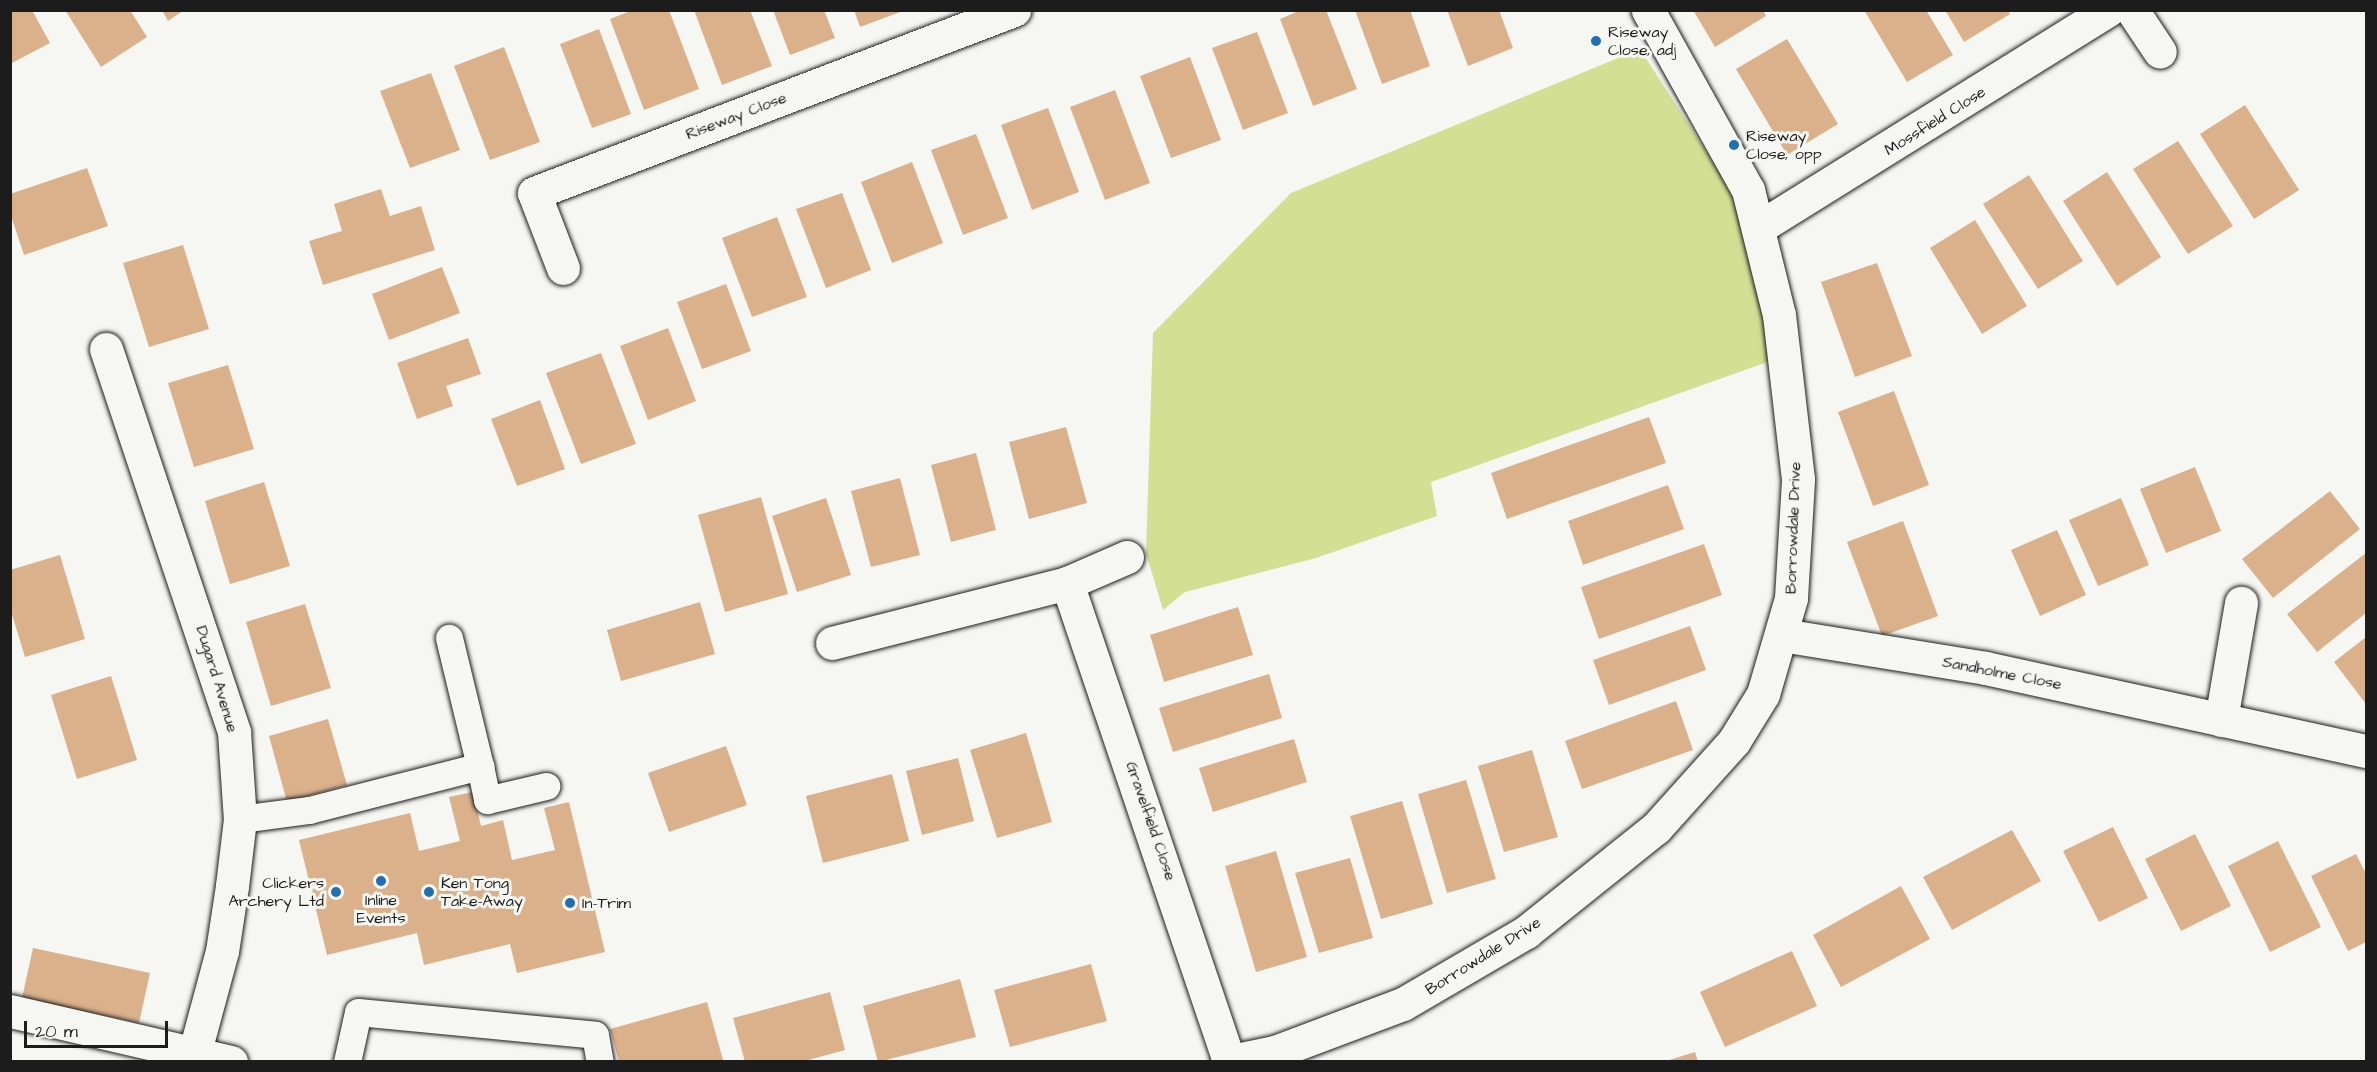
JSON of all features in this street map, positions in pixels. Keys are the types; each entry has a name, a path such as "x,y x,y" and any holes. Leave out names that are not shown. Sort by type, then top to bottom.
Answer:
{"street":[{"name":"Riseway Close","path":"563,268 534,193 1014,10"},
{"name":"Borrowdale Drive","path":"1228,1061 1275,1052 1403,1004 1526,932 1656,828 1699,783 1763,694 1791,598 1798,479 1779,315 1758,228 1731,150 1648,10"},
{"name":"Mossfield Close","path":"1758,228 2108,10"},
{"path":"2132,10 2160,52"},
{"name":"Dugard Avenue","path":"106,349 234,732 240,819 222,951 194,1055"},
{"path":"832,643 1067,583 1126,556"},
{"name":"Gravelfield Close","path":"1067,583 1228,1061"},
{"path":"2221,720 2241,603"},
{"name":"Sandholme Close","path":"1782,635 1985,668 2367,751"},
{"path":"10,1011 231,1062"}],"lane":[{"path":"449,638 487,800 546,786"},
{"path":"240,819 309,810 480,766"},
{"path":"347,1062 358,1012 595,1035 600,1062"}],"green space":[{"path":"1640,49 1744,210 1784,356 1431,482 1437,516 1316,558 1185,592 1163,610 1146,553 1153,333 1291,193"}],"building":[{"path":"10,10 32,10 50,43 10,64"},
{"path":"65,10 130,10 147,37 101,67"},
{"path":"162,10 184,10 168,21"},
{"path":"633,10 669,10 699,89 644,110 610,19"},
{"path":"694,10 750,10 772,66 722,85"},
{"path":"773,10 824,10 835,38 790,55"},
{"path":"854,10 903,10 903,11 860,27"},
{"path":"1301,10 1326,10 1357,89 1313,106 1280,19"},
{"path":"1355,10 1410,10 1430,66 1382,84"},
{"path":"1447,10 1499,10 1513,48 1468,66"},
{"path":"1693,10 1763,10 1766,16 1715,47"},
{"path":"1864,10 1926,10 1953,55 1907,82"},
{"path":"1945,10 2008,10 2010,14 1964,42"},
{"path":"599,29 631,114 592,128 560,44"},
{"path":"1257,32 1288,113 1243,130 1212,48"},
{"path":"1787,39 1838,124 1787,155 1736,69"},
{"path":"504,47 540,142 490,160 454,66"},
{"path":"1190,57 1221,140 1171,158 1140,76"},
{"path":"431,73 460,150 410,168 380,91"},
{"path":"1115,90 1150,183 1105,200 1070,107"},
{"path":"2245,105 2299,190 2254,219 2200,134"},
{"path":"1048,108 1079,192 1032,210 1001,125"},
{"path":"976,134 1008,218 963,235 931,150"},
{"path":"2178,141 2233,226 2188,254 2133,169"},
{"path":"912,162 943,243 892,263 861,182"},
{"path":"87,168 108,226 24,255 10,213 10,194"},
{"path":"2107,172 2161,257 2117,286 2063,201"},
{"path":"2029,175 2083,261 2038,289 1983,204"},
{"path":"381,189 390,216 421,206 435,250 323,285 309,241 342,231 334,204"},
{"path":"842,193 871,270 826,288 796,209"},
{"path":"777,217 807,297 752,317 722,238"},
{"path":"1975,220 2027,306 1982,334 1930,248"},
{"path":"183,245 209,329 149,347 123,263"},
{"path":"1877,263 1912,356 1855,377 1821,282"},
{"path":"442,267 460,313 389,340 372,294"},
{"path":"726,284 751,351 702,369 677,302"},
{"path":"668,328 696,401 648,420 620,346"},
{"path":"468,338 481,374 446,386 453,406 417,419 397,363"},
{"path":"601,353 636,444 581,464 546,373"},
{"path":"228,365 254,449 194,467 168,383"},
{"path":"1894,391 1929,485 1873,506 1838,412"},
{"path":"540,400 565,469 517,486 491,419"},
{"path":"1649,417 1666,463 1507,519 1491,473"},
{"path":"1066,427 1087,503 1029,519 1009,442"},
{"path":"976,453 996,530 951,542 931,465"},
{"path":"2195,467 2221,531 2166,553 2140,489"},
{"path":"900,478 920,555 871,567 851,491"},
{"path":"264,482 290,566 230,584 205,501"},
{"path":"1668,485 1684,529 1583,565 1568,521"},
{"path":"2330,491 2360,529 2273,598 2242,559"},
{"path":"761,497 788,594 725,612 698,515"},
{"path":"826,498 851,575 797,592 772,516"},
{"path":"2121,498 2149,565 2098,586 2069,520"},
{"path":"1903,521 1938,616 1882,636 1847,542"},
{"path":"2057,530 2086,595 2040,616 2011,550"},
{"path":"1704,544 1722,595 1599,639 1581,587"},
{"path":"2366,553 2366,613 2317,652 2287,614"},
{"path":"60,555 85,639 25,657 10,608 10,570"},
{"path":"700,602 715,654 621,681 607,630"},
{"path":"305,604 331,688 271,706 246,622"},
{"path":"1238,607 1253,655 1164,682 1150,635"},
{"path":"1690,626 1706,670 1609,705 1593,660"},
{"path":"2366,637 2366,704 2334,662"},
{"path":"1269,674 1282,718 1173,752 1159,708"},
{"path":"111,676 137,760 77,779 51,695"},
{"path":"1676,701 1693,750 1582,789 1565,741"},
{"path":"328,719 347,785 287,802 269,736"},
{"path":"1026,733 1052,822 997,838 970,750"},
{"path":"1294,739 1307,782 1213,812 1199,768"},
{"path":"726,746 747,805 669,832 648,773"},
{"path":"1532,750 1558,837 1504,852 1478,766"},
{"path":"958,758 974,821 922,835 906,771"},
{"path":"892,774 909,841 823,863 806,796"},
{"path":"1466,780 1496,879 1447,893 1418,794"},
{"path":"473,792 481,826 503,820 512,860 555,850 544,808 569,802 605,952 517,973 510,944 424,965 417,933 327,955 299,840 410,813 419,851 460,841 449,797"},
{"path":"1402,801 1433,904 1381,919 1350,816"},
{"path":"2113,827 2148,898 2099,922 2063,851"},
{"path":"2012,830 2041,881 1952,930 1923,877"},
{"path":"2195,834 2231,906 2181,931 2145,859"},
{"path":"2278,841 2321,927 2270,952 2228,866"},
{"path":"1276,851 1307,957 1256,972 1225,866"},
{"path":"2356,854 2366,874 2366,942 2348,951 2311,876"},
{"path":"1350,858 1373,938 1319,953 1295,873"},
{"path":"1901,886 1930,939 1841,987 1813,935"},
{"path":"33,948 150,973 139,1023 22,998"},
{"path":"1792,951 1817,1006 1725,1047 1700,992"},
{"path":"1091,964 1107,1021 1010,1047 994,990"},
{"path":"960,979 976,1037 878,1062 863,1006"},
{"path":"830,992 845,1050 801,1062 745,1062 733,1018"},
{"path":"707,1002 723,1060 619,1062 610,1029"},
{"path":"1695,1052 1698,1062 1666,1062 1666,1061"}],"place":[{"name":"Riseway Close, adj","path":"1596,41"},
{"name":"Riseway Close, opp","path":"1734,145"},
{"name":"Inline Events","path":"381,881"},
{"name":"Clickers Archery Ltd","path":"336,892"},
{"name":"Ken Tong Take-Away","path":"429,892"},
{"name":"In-Trim","path":"570,903"}]}
